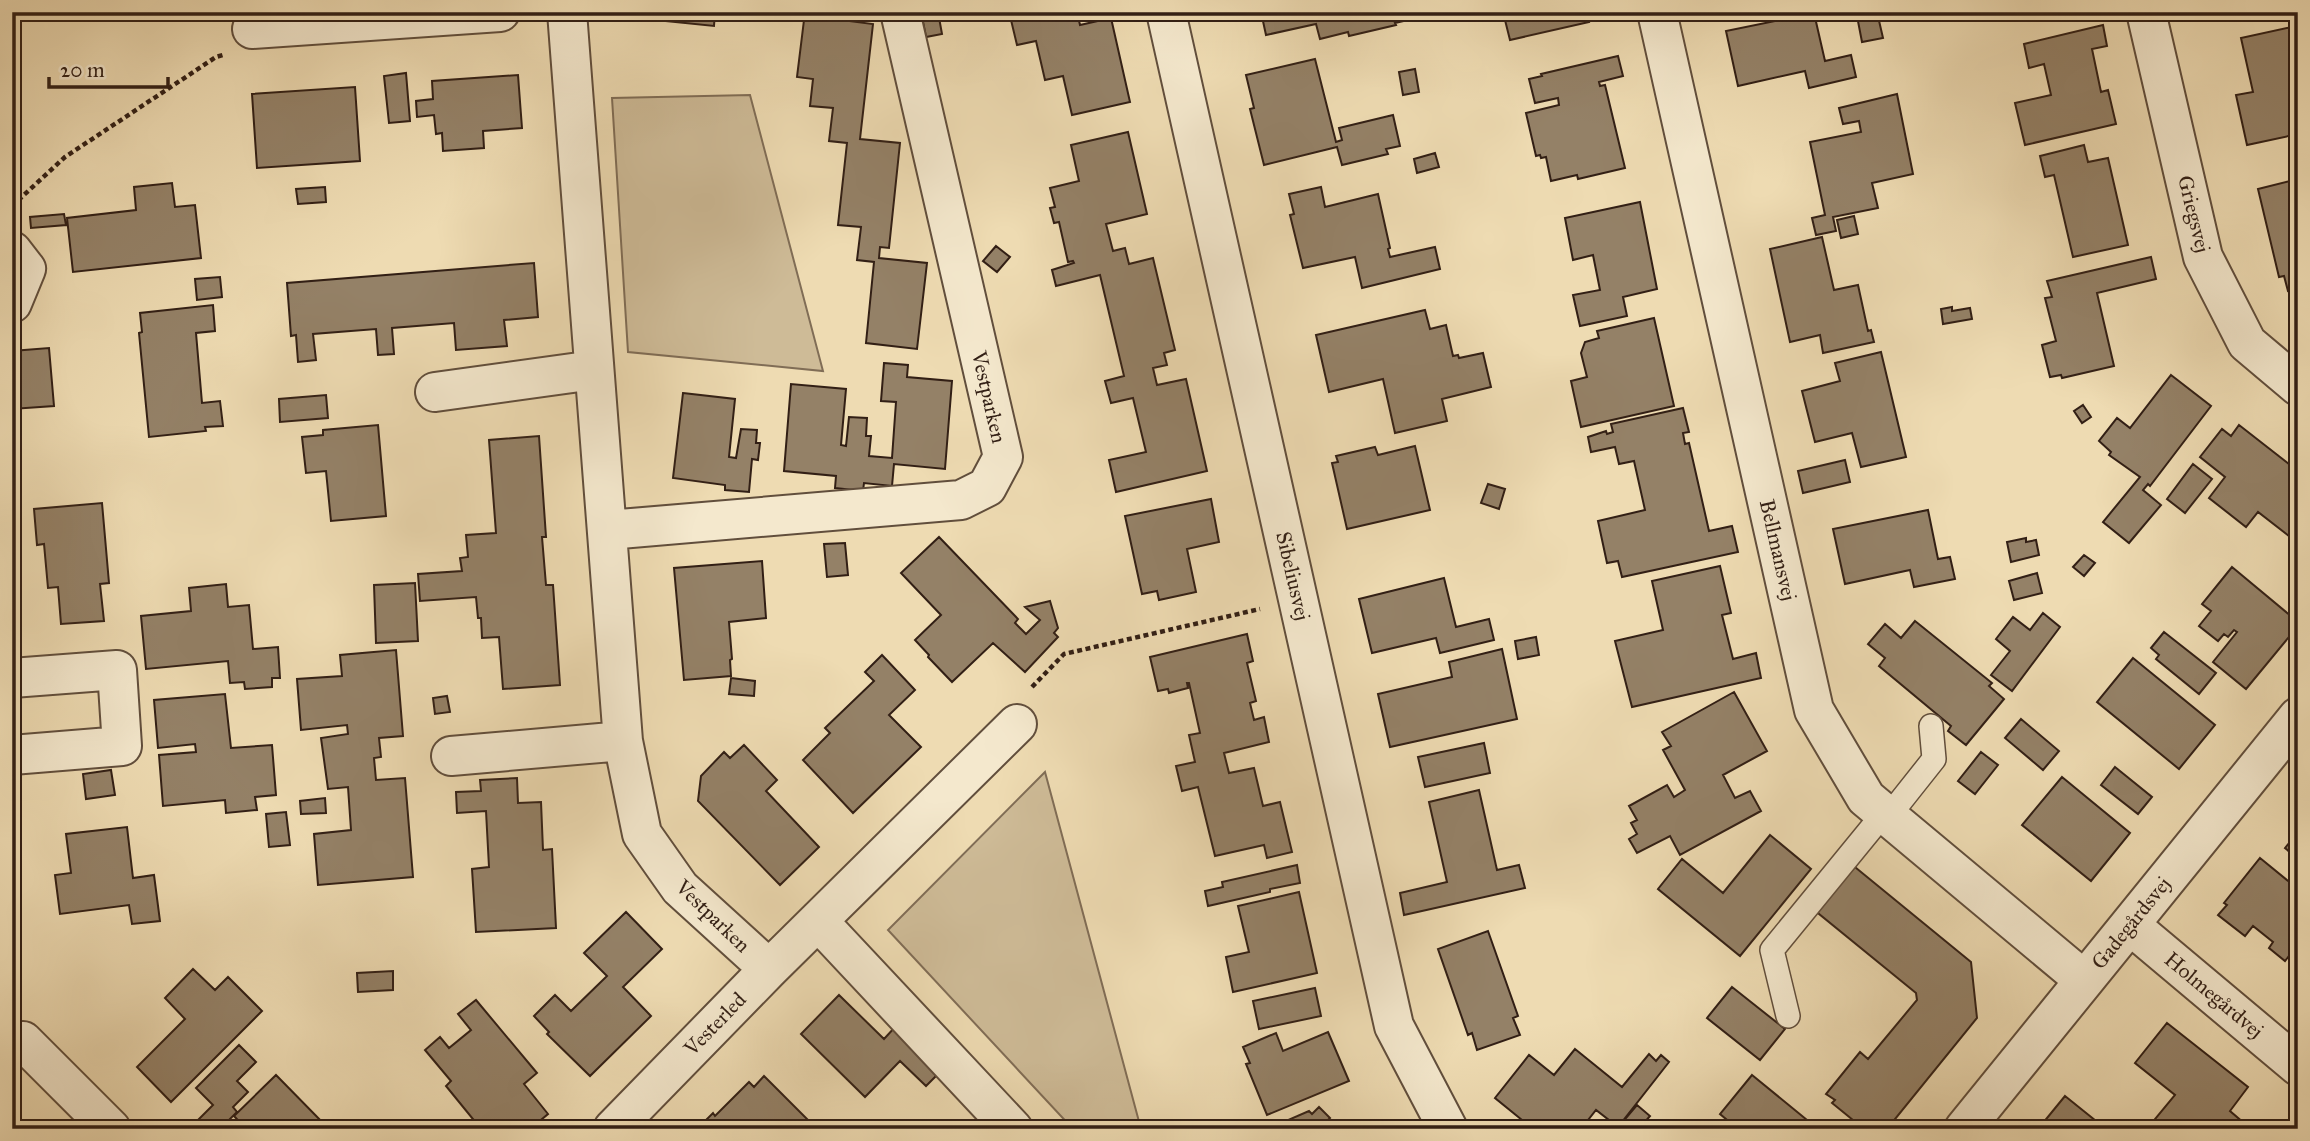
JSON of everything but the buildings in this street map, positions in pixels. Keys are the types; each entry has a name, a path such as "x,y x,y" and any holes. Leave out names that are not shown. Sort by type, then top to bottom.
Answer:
{"street":[{"path":"252,29 500,12"},
{"name":"Vestparken","path":"567,12 624,741 642,834 680,888 769,969"},
{"name":"Vestparken","path":"608,530 961,500 987,487 1003,457 900,12"},
{"name":"Sibeliusvej","path":"1166,12 1394,1026 1448,1129"},
{"name":"Bellmansvej","path":"1657,12 1814,710 1866,798 2084,980"},
{"name":"Griegsvej","path":"2146,12 2203,257 2247,342 2298,386"},
{"path":"12,251 26,269 12,303"},
{"path":"435,392 594,370"},
{"path":"12,678 117,670 122,747 12,755"},
{"name":"Gadegårdsvej","path":"1964,1129 2298,717"},
{"name":"Vesterled","path":"613,1129 769,969 1017,724"},
{"path":"452,756 624,741"},
{"path":"818,921 1013,1129"},
{"name":"Holmegårdvej","path":"2130,925 2298,1066"},
{"path":"23,1041 111,1129"}],"lane":[{"path":"1788,1016 1772,950 1934,759 1931,726"}],"path":[{"path":"12,206 65,158 216,57 240,52 252,29"},
{"path":"1017,724 1017,701 1064,654 1298,601"}],"shaded area":[{"path":"750,95 823,371 628,352 612,98"},
{"path":"1045,772 1141,1129 1073,1129 888,930"}]}
